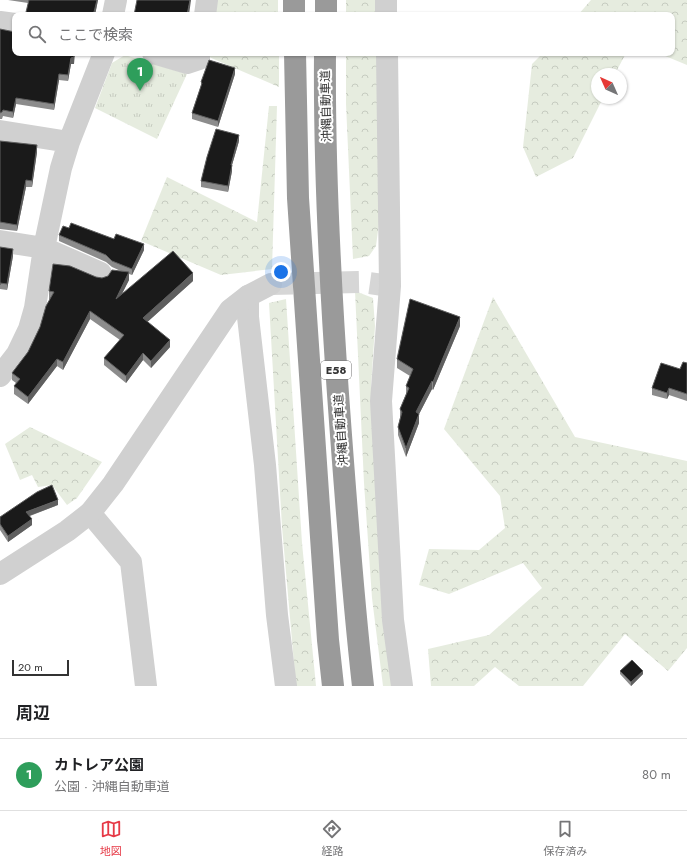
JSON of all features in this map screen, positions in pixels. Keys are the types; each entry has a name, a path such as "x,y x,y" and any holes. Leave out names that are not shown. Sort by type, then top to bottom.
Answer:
{"highway":[{"path":"294,0 294,12"},
{"path":"326,0 326,12"},
{"name":"E58","path":"295,56 298,198 328,640 333,686"},
{"name":"沖縄自動車道","path":"325,56 328,195 333,316 344,485 363,686"}],"street":[{"path":"114,12 116,0"},
{"path":"205,12 207,0"},
{"path":"386,0 386,12"},
{"path":"0,22 12,24"},
{"path":"0,376 9,352 29,330 35,308 44,248 59,175 69,142 103,56"},
{"path":"164,56 188,63 199,59 200,56"},
{"path":"387,56 390,286 382,401 393,620 402,686"},
{"path":"0,131 69,142"},
{"path":"0,241 44,248 101,273"},
{"path":"0,574 67,531 90,513 113,484 230,310 248,296 271,284"},
{"path":"248,296 248,317 265,465 277,615 286,686"},
{"path":"90,513 131,562 146,686"}],"green space":[{"path":"217,0 278,0 278,12 215,12"},
{"path":"346,0 377,0 377,12 346,12"},
{"path":"591,0 687,0 687,65 665,56 675,56 675,12 581,12"},
{"path":"123,56 128,56 187,74 157,139 95,108 112,63"},
{"path":"279,56 279,87 209,57"},
{"path":"346,56 378,56 380,215 376,246 369,256 353,259 346,104"},
{"path":"540,56 624,56 618,68 591,68 591,104 600,104 573,158 536,177 523,147 532,64"},
{"path":"269,106 277,106 272,269 221,275 141,241 167,177 257,222"},
{"path":"355,291 373,298 375,326 371,387 392,686 383,686 372,598 364,483"},
{"path":"493,297 575,437 687,461 687,648 668,671 625,634 583,686 519,686 495,667 474,686 431,686 428,649 489,635 542,588 523,563 449,594 419,585 429,549 479,550 505,528 500,496 444,429"},
{"path":"286,299 302,543 316,686 296,686 282,527 269,303"},
{"path":"30,427 102,462 77,498 67,505 52,485 38,487 32,475 20,480 5,444"}],"building":[{"path":"29,0 97,0 94,12 26,12"},
{"path":"137,0 190,0 188,12 135,12"},
{"path":"0,29 12,31 12,56 74,56 71,58 68,75 59,74 54,104 16,98 13,112 3,110 0,113"},
{"path":"209,60 235,68 218,121 192,113"},
{"path":"216,129 239,135 231,165 228,186 201,181"},
{"path":"0,141 37,145 32,181 26,180 17,225 0,222"},
{"path":"71,223 114,239 116,234 144,244 132,269 112,261 106,255 59,235 63,226 69,228"},
{"path":"0,247 13,249 7,284 0,283"},
{"path":"173,251 193,273 143,318 170,340 151,361 143,353 126,376 104,358 124,335 90,311 63,362 57,359 28,397 14,386 20,379 12,373 28,352 40,327 46,306 54,292 49,291 53,264 70,266 102,278 108,276 112,270 129,272 116,299"},
{"path":"410,299 460,317 433,382 432,381 416,412 419,414 406,448 398,427 402,412 400,409 409,388 406,386 413,369 397,359"},
{"path":"683,362 687,363 687,394 669,388 667,393 652,388 661,363 680,369"},
{"path":"52,485 58,500 26,512 32,519 8,536 0,524 0,517 37,492"},
{"path":"632,660 643,671 631,682 620,671"}],"tunnel":[{"path":"271,284 362,282 390,286"}],"place":[{"name":"カトレア公園","path":"140,91"}]}
